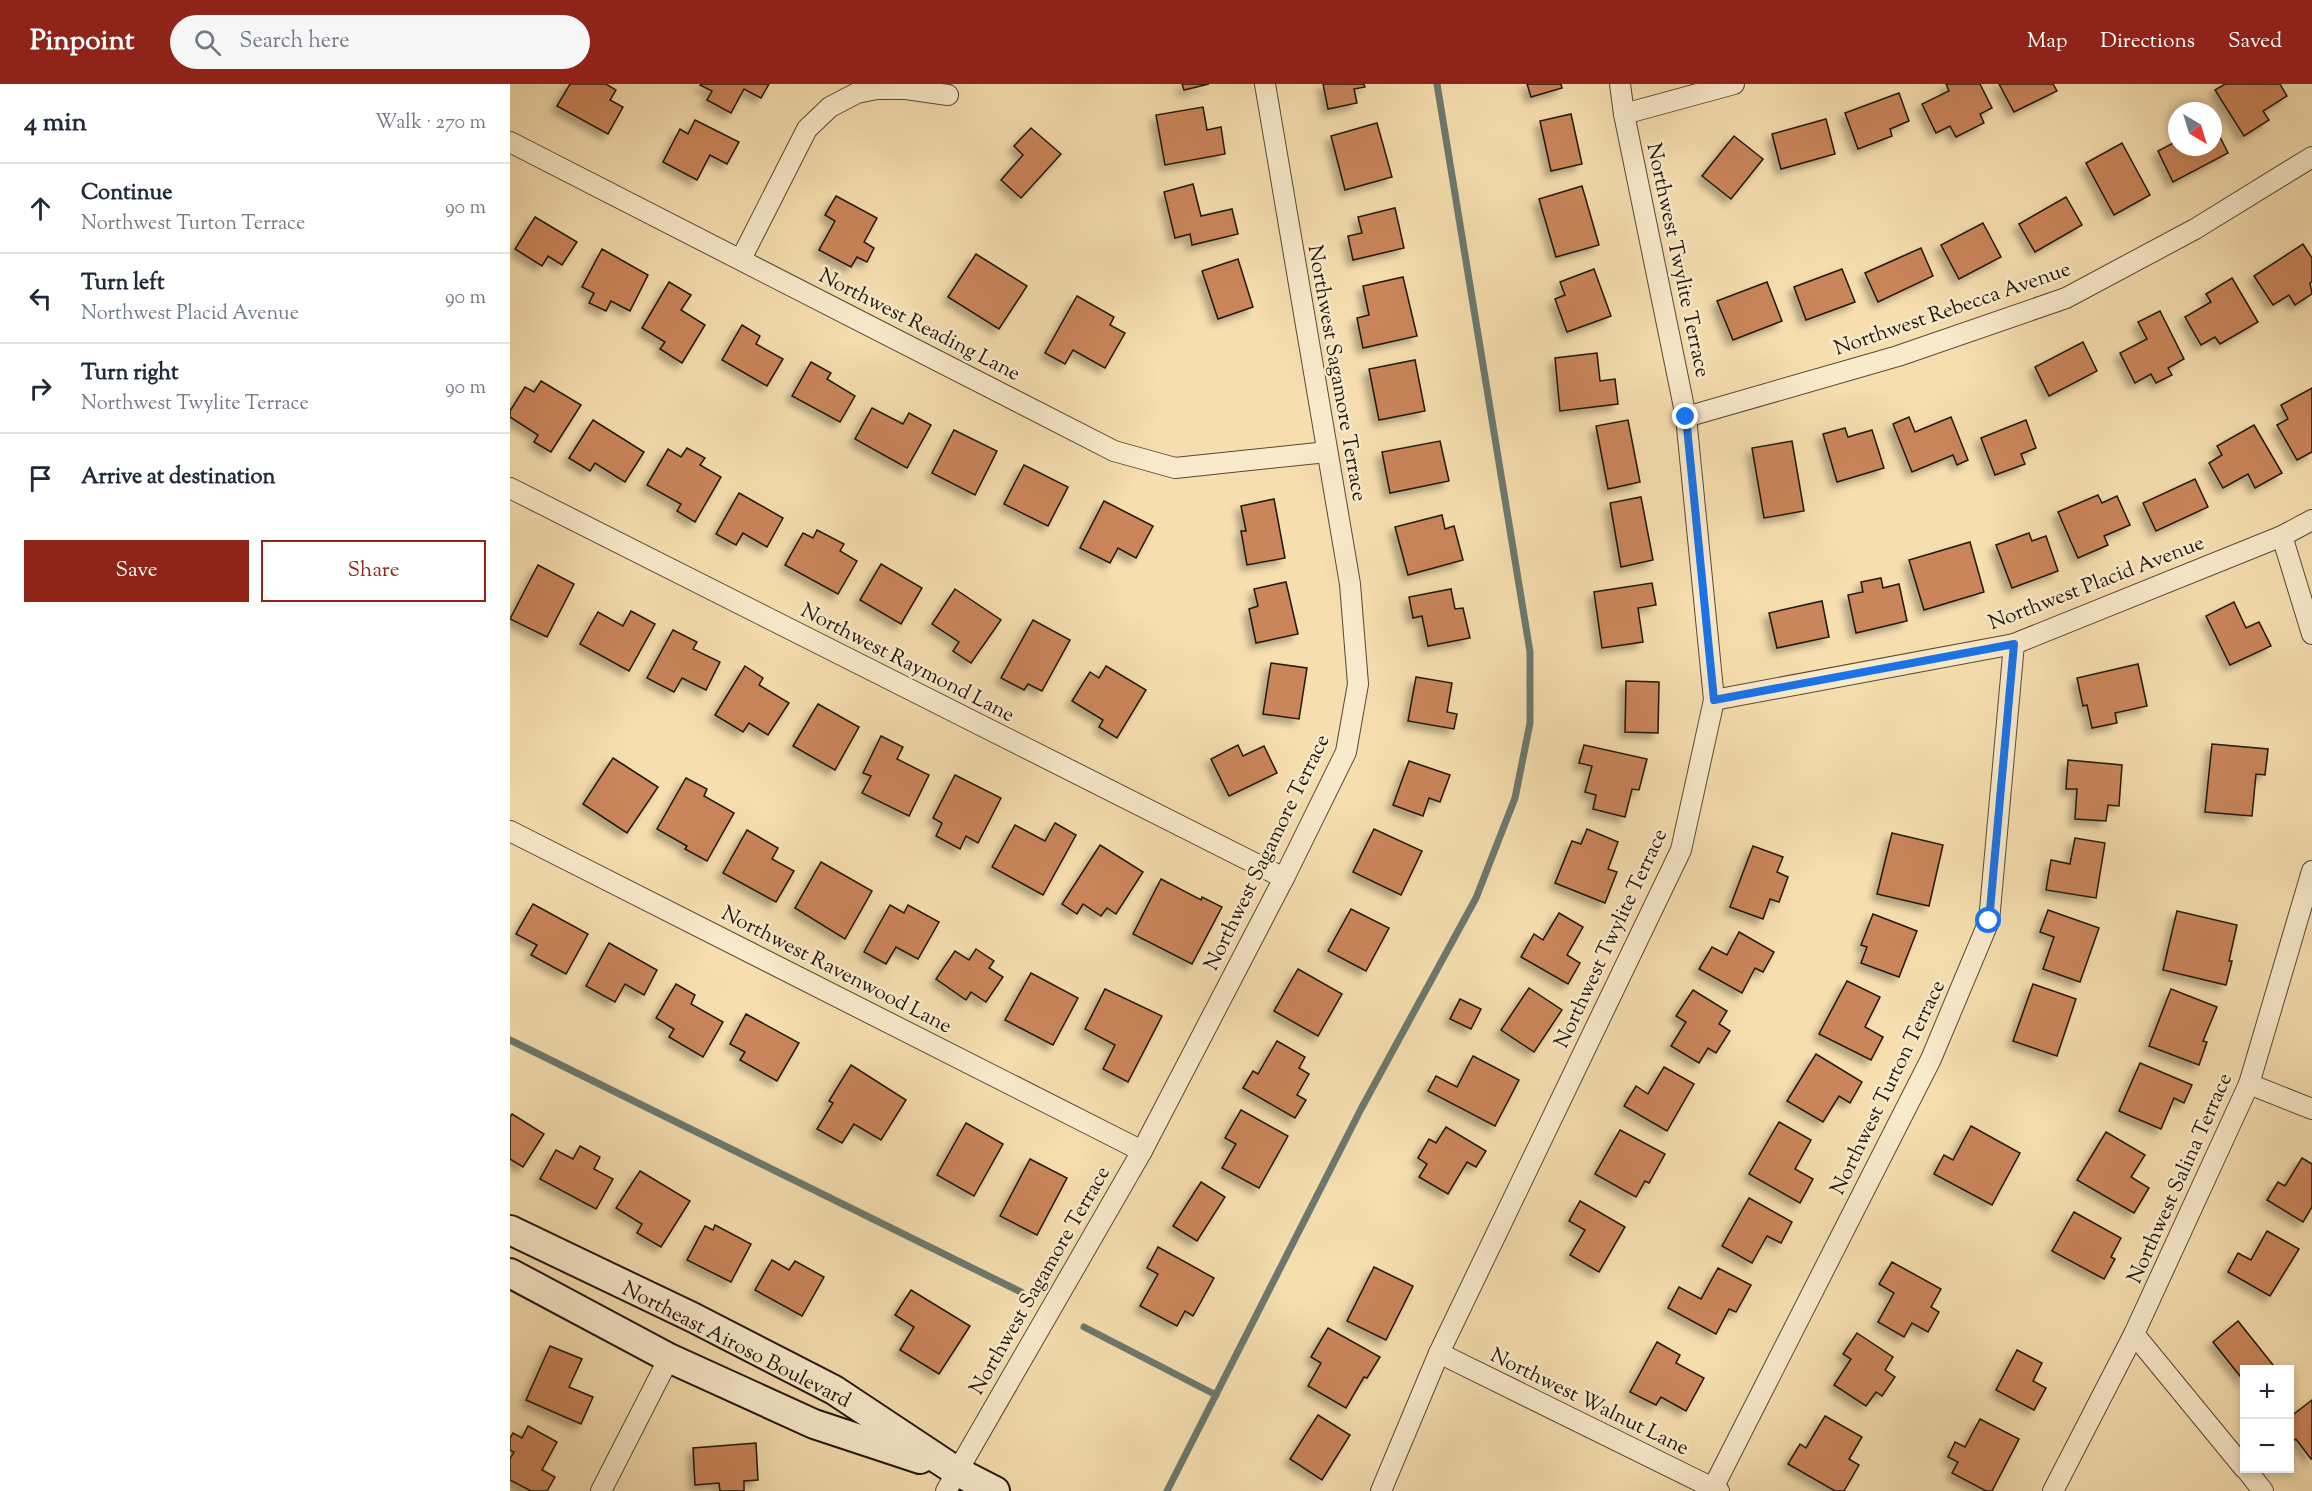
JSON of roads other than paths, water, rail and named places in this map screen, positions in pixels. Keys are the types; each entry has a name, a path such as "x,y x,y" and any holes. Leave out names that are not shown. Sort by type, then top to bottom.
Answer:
{"main road":[{"name":"Northeast Airoso Boulevard","path":"510,1230 692,1317 834,1390 951,1481"},
{"name":"Northeast Airoso Boulevard","path":"510,1273 669,1358 814,1424 951,1481 995,1491"}],"street":[{"name":"Northwest Sagamore Terrace","path":"951,1481 1143,1150 1284,878 1346,752 1359,684 1350,584 1265,84"},
{"name":"Northwest Twylite Terrace","path":"1381,1491 1439,1353 1681,850 1714,700 1686,417 1624,114 1620,84"},
{"path":"1624,114 1734,84"},
{"path":"741,259 807,129 830,107 857,93 878,89 906,89 948,95"},
{"name":"Northwest Reading Lane","path":"510,142 1114,451 1175,468 1327,452"},
{"name":"Northwest Rebecca Avenue","path":"1686,417 1898,356 2066,298 2195,230 2312,157"},
{"name":"Northwest Raymond Lane","path":"510,488 1284,878"},
{"name":"Northwest Placid Avenue","path":"1714,700 2014,644 2282,536 2312,520"},
{"path":"2282,536 2312,634"},
{"name":"Northwest Turton Terrace","path":"1716,1490 1931,1059 1989,921 2014,644"},
{"name":"Northwest Ravenwood Lane","path":"510,831 1143,1150"},
{"name":"Northwest Salina Terrace","path":"2053,1491 2134,1334 2249,1084 2312,871"},
{"path":"2249,1084 2312,1109"},
{"path":"2134,1334 2240,1462"},
{"name":"Northwest Walnut Lane","path":"1439,1353 1716,1490"},
{"path":"601,1491 669,1358"},
{"path":"2249,1473 2263,1491"}],"waterway":[{"path":"1167,1491 1361,1109 1476,898 1515,798 1530,723 1530,652 1437,84"},
{"path":"510,1040 1021,1292"},
{"path":"1084,1327 1216,1395"}]}
